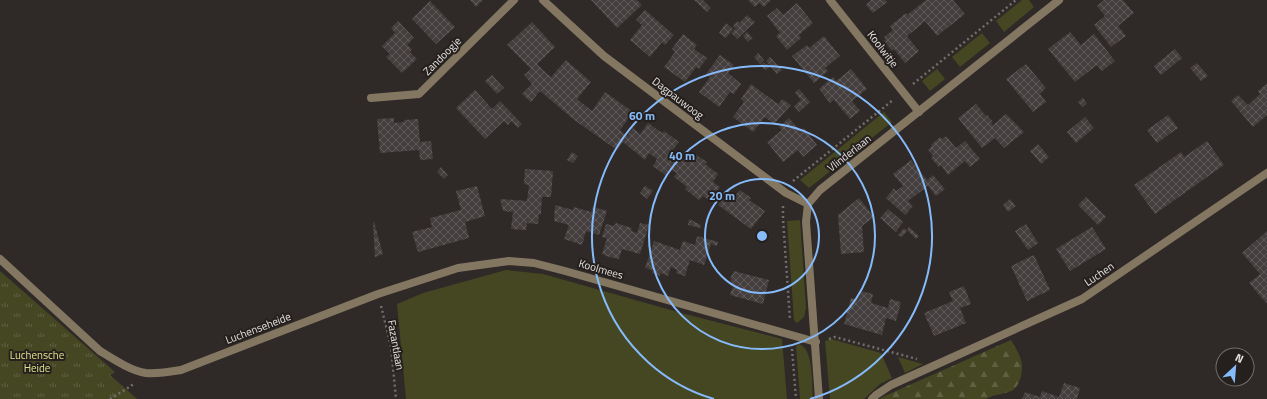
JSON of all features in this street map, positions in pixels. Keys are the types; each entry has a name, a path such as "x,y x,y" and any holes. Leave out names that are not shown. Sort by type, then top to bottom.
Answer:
{"street":[{"name":"Zandoogje","path":"371,98 419,94 514,0"},
{"name":"Dagpauwoog","path":"543,0 604,56 786,193 808,204"},
{"name":"Koolwitje","path":"830,0 919,112"},
{"name":"Vlinderlaan","path":"808,204 820,190 1059,0"},
{"name":"Luchen","path":"872,399 891,385 1082,299 1266,175"},
{"path":"808,204 806,222 819,399"},
{"name":"Luchenseheide","path":"0,258 100,351 119,363 144,372 161,373 181,370 378,294"},
{"name":"Koolmees","path":"378,294 458,268 509,261 534,262 816,342"}],"path":[{"name":"Fazantlaan","path":"378,294 391,346 396,399"},
{"path":"791,334 796,399"},
{"path":"816,342 835,337 924,361 933,367"},
{"path":"110,399 131,386 144,372"}],"green space":[{"path":"1022,0 1029,0 1034,7 1004,32 996,21"},
{"path":"982,33 990,43 960,67 952,57"},
{"path":"937,69 945,79 930,91 922,81"},
{"path":"884,112 892,122 809,188 800,180"},
{"path":"800,220 806,308 804,317 797,323 794,320 787,221"},
{"path":"506,270 543,274 685,314 782,339 787,399 406,399 397,304 423,293"},
{"name":"Luchensche Heide","path":"0,271 115,372 110,375 137,399 0,399"},
{"path":"831,339 881,353 892,378 880,384 864,399 830,399 825,341"},
{"path":"1011,340 1020,357 1022,365 1020,379 1013,390 986,399 879,399 887,395"},
{"path":"798,344 803,346 810,359 813,399 800,399 796,346"},
{"path":"898,357 923,364 905,373"}],"building":[{"path":"470,0 483,0 476,7"},
{"path":"591,0 637,0 642,5 617,28"},
{"path":"694,0 703,0 711,8 707,12"},
{"path":"748,0 771,0 764,7 759,3 755,7"},
{"path":"871,0 885,0 887,2 873,13 866,5"},
{"path":"926,0 953,0 965,14 937,36 925,21 907,36 919,51 905,63 894,49 892,51 884,41 886,40 884,37 893,30 890,26"},
{"path":"1104,0 1123,0 1134,13 1118,26 1126,36 1111,47 1094,25 1105,16 1097,6"},
{"path":"430,1 455,27 436,44 412,19"},
{"path":"797,3 813,23 799,35 801,38 787,50 776,36 780,33 767,16 777,8 783,15"},
{"path":"645,10 674,35 665,45 662,42 650,57 630,40 642,25 636,20"},
{"path":"747,15 755,22 737,39 731,33 735,29 738,31 733,26 738,21 739,23"},
{"path":"398,21 414,38 407,45 412,49 410,52 417,59 402,73 386,57 390,54 382,46 395,33 391,28"},
{"path":"532,22 555,47 537,64 551,77 566,60 591,82 577,99 592,111 605,92 633,112 620,130 627,136 633,128 640,134 648,123 662,133 664,131 679,142 673,150 687,159 692,152 707,162 705,164 718,174 713,182 720,187 710,201 703,196 699,200 685,189 687,187 674,177 677,173 670,169 665,175 653,166 657,159 649,153 645,160 623,142 617,150 573,119 540,91 531,102 522,94 532,84 524,75 531,69 507,45"},
{"path":"726,23 733,29 726,38 719,33"},
{"path":"747,32 753,38 748,42 743,36"},
{"path":"1070,32 1081,45 1094,34 1115,61 1102,71 1097,65 1075,82 1048,49"},
{"path":"683,34 697,45 694,49 707,58 699,69 696,67 685,82 664,67 675,52 672,49"},
{"path":"824,36 840,56 825,68 828,71 814,83 792,56 807,45 809,48"},
{"path":"1175,49 1182,58 1161,75 1154,66"},
{"path":"758,53 764,60 760,64 754,57"},
{"path":"720,55 734,65 728,73 741,84 734,94 730,92 719,107 699,92 710,77 706,74"},
{"path":"770,57 782,70 777,74 766,61"},
{"path":"763,62 770,66 766,70 760,66"},
{"path":"1197,63 1208,76 1201,81 1190,68"},
{"path":"1026,64 1046,88 1040,94 1046,102 1033,112 1006,79"},
{"path":"851,69 867,89 852,101 860,111 850,119 834,100 830,103 819,89 833,77 836,81"},
{"path":"492,75 504,88 497,94 485,81"},
{"path":"1267,83 1267,115 1253,127 1231,101 1238,95 1248,105 1260,94 1258,91"},
{"path":"751,84 778,104 782,99 791,105 774,124 765,117 753,132 733,117 744,102 741,99"},
{"path":"799,89 810,102 799,112 794,106 801,100 795,93"},
{"path":"475,90 492,109 500,101 522,124 518,128 511,121 508,125 504,121 485,139 456,108"},
{"path":"1083,98 1087,104 1083,107 1078,102"},
{"path":"976,104 993,122 991,123 993,125 1006,114 1024,132 1004,148 995,138 982,148 958,118"},
{"path":"1168,115 1178,128 1157,143 1147,130"},
{"path":"1085,117 1094,128 1076,143 1067,132"},
{"path":"394,118 394,123 404,122 404,120 418,119 420,142 431,141 433,159 420,160 419,150 380,153 377,119"},
{"path":"789,118 800,131 804,128 817,145 803,157 798,150 783,162 767,142 782,130 779,127"},
{"path":"946,136 956,148 965,141 980,159 970,167 965,161 948,175 941,165 939,167 931,158 933,156 928,150 940,137 942,139"},
{"path":"1207,141 1224,165 1155,214 1134,185 1181,152 1184,157"},
{"path":"1038,144 1049,157 1041,164 1030,151"},
{"path":"572,152 578,156 573,163 567,160"},
{"path":"911,160 927,180 933,175 945,189 936,196 928,186 908,201 913,206 905,215 886,198 894,188 896,191 903,186 893,174"},
{"path":"441,167 448,175 444,179 437,172"},
{"path":"525,169 553,171 551,197 542,197 541,215 539,214 538,224 527,223 526,230 511,229 513,212 503,211 500,199 527,201 529,185 524,184"},
{"path":"477,186 485,216 465,222 469,238 418,252 412,232 432,227 430,218 461,210 456,191"},
{"path":"645,186 653,191 647,199 640,193"},
{"path":"728,190 735,195 740,190 751,198 749,200 765,211 751,229 718,205"},
{"path":"1086,197 1106,217 1098,225 1078,205"},
{"path":"859,198 874,217 862,226 864,252 841,254 838,215"},
{"path":"1010,199 1016,206 1008,212 1003,205"},
{"path":"555,205 573,210 574,207 591,212 593,207 607,211 599,235 586,231 582,245 564,239 569,225 554,221"},
{"path":"888,209 903,222 896,232 880,218"},
{"path":"689,219 701,225 700,228 688,225"},
{"path":"373,222 383,254 375,257"},
{"path":"616,223 632,228 631,231 637,233 640,223 649,225 640,254 622,249 619,259 602,254 607,238 602,237 606,224 614,226"},
{"path":"1026,224 1038,243 1028,250 1015,231"},
{"path":"909,227 919,236 916,239 907,230"},
{"path":"1092,227 1106,249 1070,271 1056,249"},
{"path":"904,228 907,231 902,237 898,235"},
{"path":"1267,231 1267,304 1249,283 1260,274 1242,253"},
{"path":"697,236 718,242 717,246 711,244 704,265 690,260 685,276 676,273 677,270 671,267 668,276 661,273 660,276 652,273 652,270 645,268 654,241 680,250 683,241 695,245"},
{"path":"1034,255 1050,290 1027,301 1011,266"},
{"path":"734,271 769,280 763,304 730,295 733,286 730,285 730,279"},
{"path":"964,286 971,304 960,308 966,323 934,336 924,313 953,301 949,292"},
{"path":"861,291 873,294 871,303 888,308 890,299 901,302 896,321 886,318 882,335 844,324 851,298 858,300"},
{"path":"1064,383 1080,388 1077,399 1022,399 1025,392 1040,397 1042,391 1059,397"}]}
